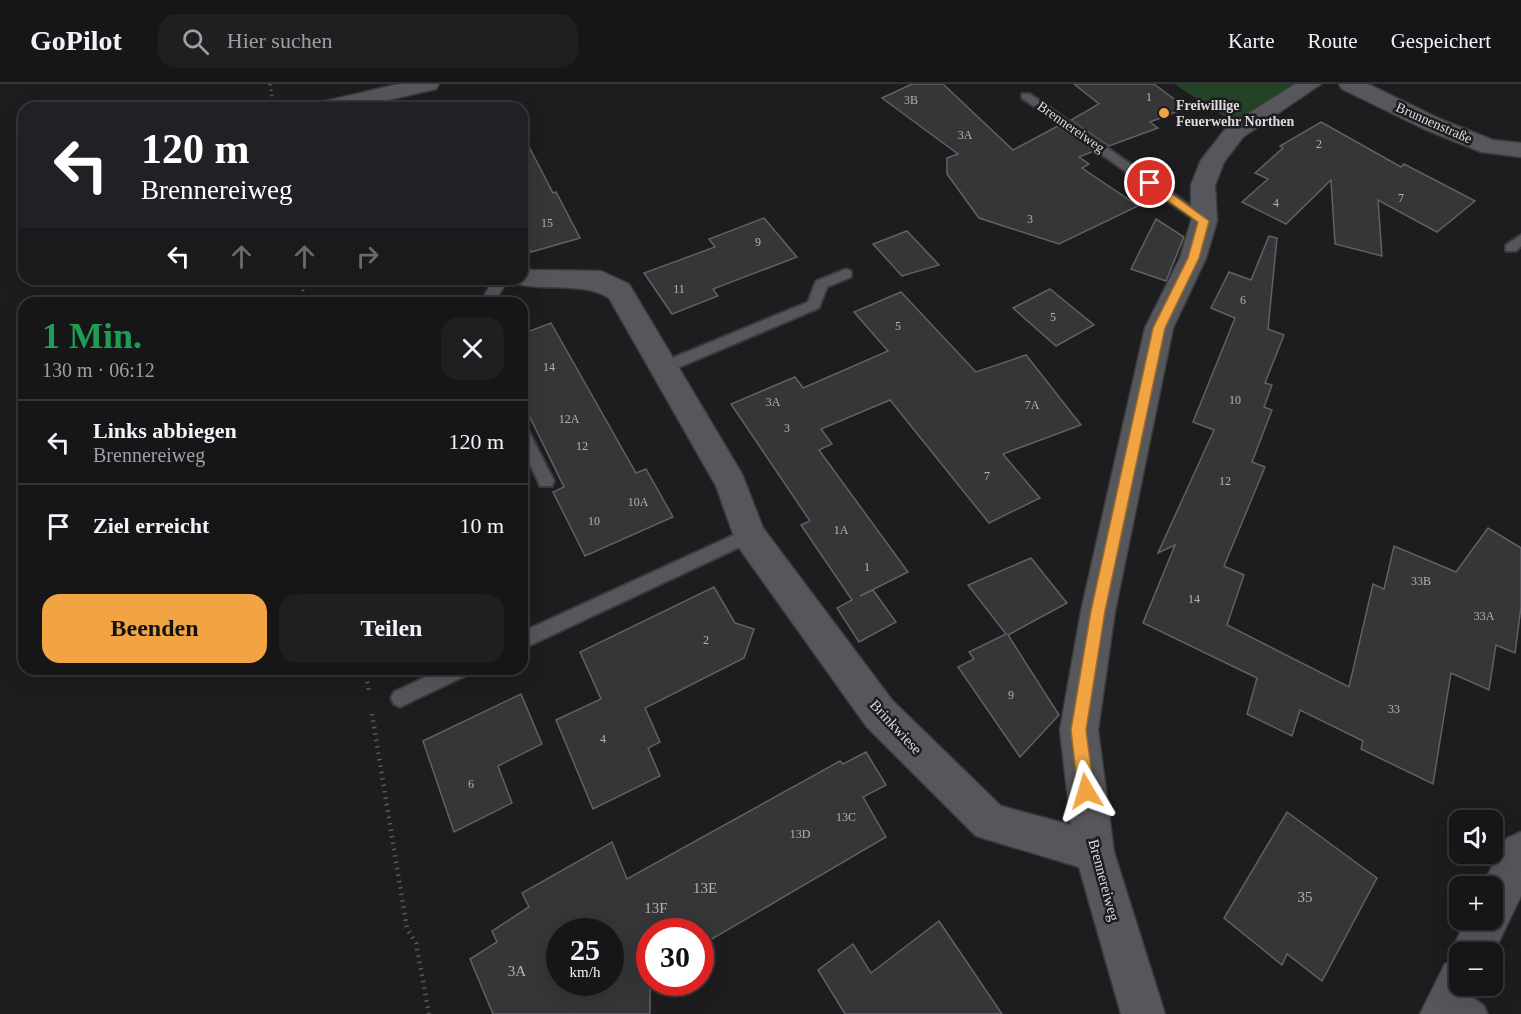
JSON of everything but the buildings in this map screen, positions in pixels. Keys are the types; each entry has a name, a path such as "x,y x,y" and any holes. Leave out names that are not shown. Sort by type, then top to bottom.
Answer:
{"street":[{"path":"381,102 409,99 428,84"},
{"name":"Brennereiweg","path":"1143,1014 1094,852 1079,730 1098,611 1159,328 1193,258 1204,221 1203,185 1213,160 1235,132 1310,84"},
{"name":"Brunnenstraße","path":"1350,84 1432,124 1489,147 1521,150"},
{"name":"Brinkwiese","path":"528,278 601,280 619,291 731,483 749,535 879,713 990,822 1094,852"},
{"path":"1503,888 1521,852"}],"lane":[{"name":"Brennereiweg","path":"1026,96 1204,221"},
{"path":"665,367 814,305 821,284 846,274"},
{"path":"528,444 546,481"},
{"path":"528,638 749,535"},
{"path":"400,698 448,675"}],"path":[{"path":"270,84 273,102"},
{"path":"366,675 407,929 416,944 429,1014"}],"green space":[{"path":"1174,84 1300,84 1236,124"}],"place":[{"name":"Freiwillige Feuerwehr Northen","path":"1164,113"}],"route":[{"path":"1086,791 1079,730 1098,611 1159,328 1193,258 1204,221 1150,183"}]}
